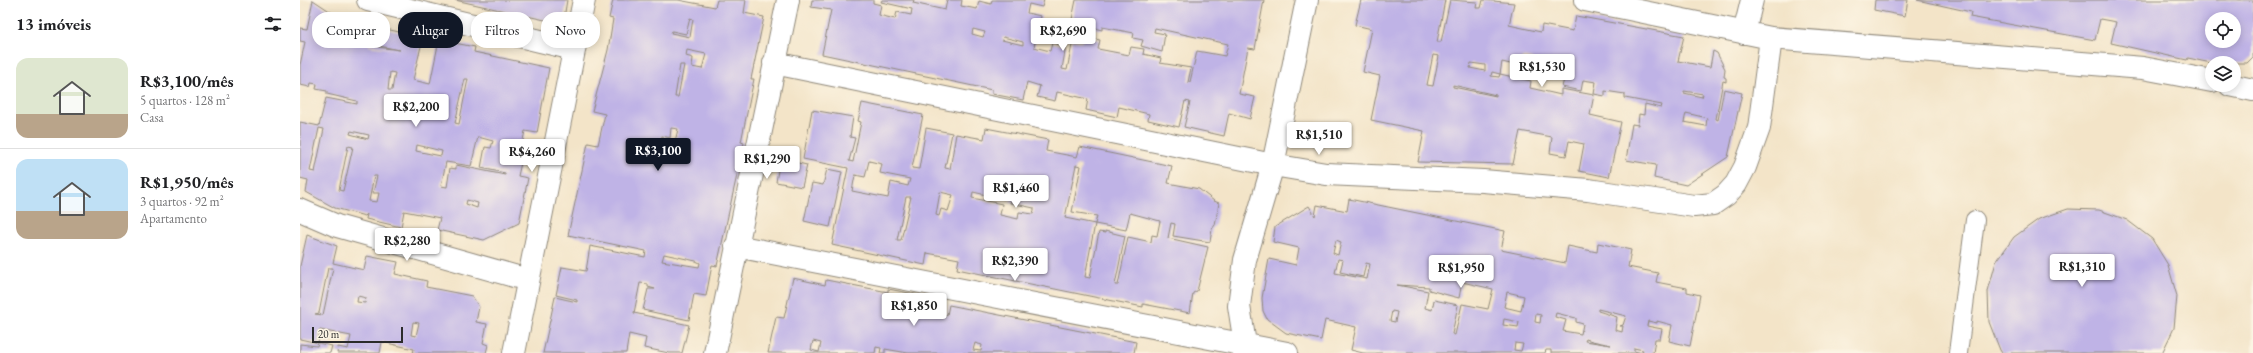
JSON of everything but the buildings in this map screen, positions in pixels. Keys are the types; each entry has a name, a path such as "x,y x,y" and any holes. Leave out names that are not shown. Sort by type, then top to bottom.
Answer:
{"street":[{"path":"368,0 574,49"},
{"path":"514,353 584,0"},
{"path":"715,353 788,0"},
{"path":"1244,348 1238,306 1245,260 1273,165 1307,0"},
{"path":"1586,0 1771,38 2023,57 2143,68 2205,81"},
{"path":"1744,33 1752,0"},
{"path":"774,63 1273,165 1326,174 1483,181 1588,190 1694,206 1713,204 1726,196 1736,184 1746,167 1759,128 1771,38"},
{"path":"2241,87 2253,90"},
{"path":"300,210 337,226 528,280"},
{"path":"736,246 1244,348 1287,353"}],"lane":[{"path":"1958,353 1975,220"}]}
